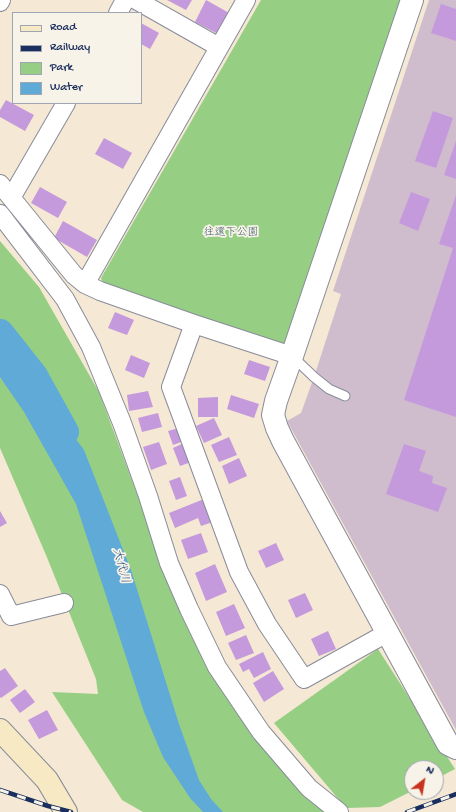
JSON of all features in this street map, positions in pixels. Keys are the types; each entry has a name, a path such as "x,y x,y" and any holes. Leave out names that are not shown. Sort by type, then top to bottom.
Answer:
{"main road":[{"path":"0,730 47,780 66,812"}],"street":[{"path":"119,12 125,0"},
{"path":"136,0 219,47"},
{"path":"85,284 246,0"},
{"path":"412,0 276,401 273,415 283,441 387,633 448,744 456,748"},
{"path":"65,104 5,191 74,275 85,284 100,291 292,356"},
{"path":"0,214 65,299 91,347 125,430 169,563 217,667 266,737 309,788 339,812"},
{"path":"194,324 171,387 239,572 266,624 304,680 387,633"},
{"path":"0,594 11,616 64,603"}],"lane":[{"path":"292,356 329,389 345,396"}],"shaded area":[{"path":"429,0 456,0 456,730 287,421 301,413 314,377 341,294 333,291"}],"green space":[{"name":"往還下公園","path":"261,0 406,0 289,345 279,348 103,284 101,278"},
{"path":"0,241 39,287 99,392 149,526 222,692 329,812 143,812 122,800 52,692 98,694 96,679 46,555 0,448"},
{"path":"378,649 455,769 444,775 444,760 404,760 404,795 380,807 346,808 274,723"}],"water":[{"path":"0,336 84,450 131,570 179,724 199,780 211,799 223,812 203,812 190,798 163,757 144,712 76,504 24,412 0,377"}],"building":[{"path":"167,0 192,0 186,10"},
{"path":"206,0 231,14 220,35 195,22"},
{"path":"441,4 456,9 456,41 431,33"},
{"path":"142,24 159,33 150,49 142,45"},
{"path":"6,100 34,115 25,131 0,117 0,110"},
{"path":"433,111 453,118 436,168 415,161"},
{"path":"104,138 132,153 123,169 95,154"},
{"path":"456,141 456,179 444,175"},
{"path":"40,187 67,202 58,218 31,203"},
{"path":"411,192 430,199 418,231 399,223"},
{"path":"456,195 456,417 404,400 453,248 439,244"},
{"path":"63,221 97,240 87,257 54,238"},
{"path":"115,312 134,320 127,335 108,328"},
{"path":"131,355 150,363 144,378 125,370"},
{"path":"249,360 270,367 265,381 244,374"},
{"path":"148,391 153,407 129,411 127,395"},
{"path":"231,395 259,404 254,418 227,409"},
{"path":"218,397 218,417 198,417 198,398"},
{"path":"158,413 162,427 142,432 138,418"},
{"path":"214,418 222,435 204,443 196,426"},
{"path":"179,428 184,441 173,445 168,431"},
{"path":"229,437 237,455 219,462 211,445"},
{"path":"159,442 167,464 151,470 143,447"},
{"path":"184,443 191,462 180,466 173,448"},
{"path":"404,444 426,451 419,471 433,476 432,483 447,488 438,512 386,494"},
{"path":"239,458 247,476 229,484 222,466"},
{"path":"180,477 187,496 176,500 169,481"},
{"path":"204,499 213,522 201,526 198,518 175,528 169,513"},
{"path":"0,511 7,523 0,527"},
{"path":"201,533 208,552 188,559 181,540"},
{"path":"276,543 284,560 266,568 258,551"},
{"path":"215,564 227,592 206,601 195,573"},
{"path":"305,593 313,610 296,618 288,600"},
{"path":"234,604 245,628 226,636 216,612"},
{"path":"328,631 336,649 319,656 311,639"},
{"path":"246,635 254,653 236,660 228,643"},
{"path":"263,652 271,669 254,678 249,669 243,672 239,664"},
{"path":"5,668 18,686 1,698 0,671"},
{"path":"273,671 284,689 264,702 253,683"},
{"path":"25,689 35,702 20,713 10,700"},
{"path":"47,710 58,730 39,739 28,720"}],"waterway":[{"name":"大代川","path":"0,333 34,376 65,432"}],"railway":[{"path":"0,790 71,812"},
{"path":"407,812 456,794"}]}
